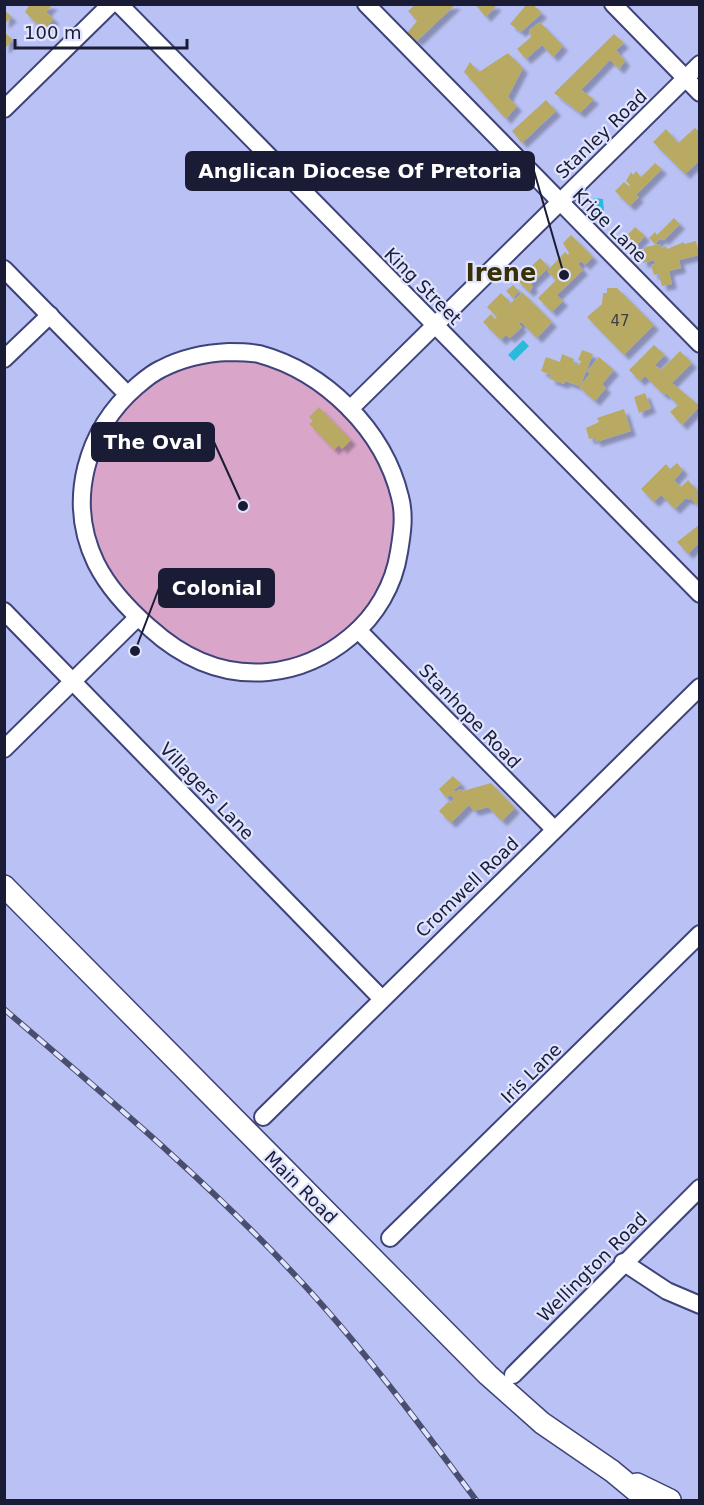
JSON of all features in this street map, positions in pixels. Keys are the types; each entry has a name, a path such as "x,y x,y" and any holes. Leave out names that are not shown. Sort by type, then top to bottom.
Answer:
{"main road":[{"name":"Main Road","path":"4,886 482,1369 542,1423 612,1471 647,1500"},
{"name":"Main Road","path":"612,1471 670,1500"}],"street":[{"path":"4,109 111,4"},
{"name":"King Street","path":"119,4 699,594"},
{"name":"Krige Lane","path":"366,4 699,344"},
{"path":"613,4 699,93"},
{"name":"Stanley Road","path":"350,409 699,64"},
{"path":"4,269 127,394"},
{"path":"4,359 50,315"},
{"path":"216,352 252,353 302,371 350,409 372,436 389,465 400,497 403,523 398,559 392,579 375,610 358,630 339,646 316,660 291,668 251,673 218,668 195,659 169,645 137,618 112,589 96,562 86,531 82,497 84,467 98,434 127,394 154,373 183,360 216,352"},
{"name":"Villagers Lane","path":"4,611 381,998"},
{"path":"4,749 137,618"},
{"name":"Stanhope Road","path":"358,630 554,829"},
{"name":"Cromwell Road","path":"263,1117 381,998 699,687"},
{"name":"Iris Lane","path":"390,1238 699,934"},
{"name":"Wellington Road","path":"513,1374 699,1188"},
{"path":"624,1262 667,1291 699,1305"}],"shaded area":[{"path":"217,350 303,371 367,429 402,501 393,567 377,598 355,627 324,648 289,663 257,668 218,664 157,630 112,583 85,511 101,428 126,394"}],"water":[{"path":"594,198 603,199 604,211 600,214 594,215 592,212"},
{"path":"523,340 529,346 514,361 508,355"}],"building":[{"path":"30,4 53,4 46,12 54,19 43,30 25,12"},
{"path":"416,4 456,4 417,41 407,33 417,21 408,11"},
{"path":"475,4 495,4 496,6 486,17"},
{"path":"527,4 532,4 542,13 521,32 510,24"},
{"path":"4,10 12,17 4,24"},
{"path":"540,22 563,46 553,57 542,45 526,59 517,49 531,37 529,30"},
{"path":"4,32 13,40 4,49"},
{"path":"614,34 624,43 616,50 625,61 619,69 610,60 581,90 594,99 580,113 554,93"},
{"path":"508,53 523,68 508,97 517,106 506,119 464,72 470,62 479,72"},
{"path":"546,100 556,111 522,143 512,131"},
{"path":"695,128 700,132 700,151 698,153 700,160 685,174 653,142 666,129 678,143"},
{"path":"655,163 662,169 636,195 639,197 630,206 615,191 624,182 630,185 626,181 631,172 633,175 636,171 641,177"},
{"path":"674,218 680,224 664,240 661,238 655,244 649,238 655,232 657,235"},
{"path":"635,227 645,236 632,250 622,241"},
{"path":"571,235 593,257 585,265 581,261 578,264 583,270 557,295 563,301 552,312 538,298 556,280 547,271 565,252 568,255 563,243"},
{"path":"696,241 699,255 679,260 681,268 669,271 672,284 662,286 659,274 654,275 651,265 655,264 654,260 643,263 640,252 646,247 660,244 661,248 666,246 667,249 684,242 684,244"},
{"path":"540,258 549,267 531,284 533,287 529,292 517,280"},
{"path":"513,285 519,291 513,298 506,291"},
{"path":"607,288 617,288 654,325 624,355 587,317 602,304 603,293 607,293"},
{"path":"522,292 552,322 537,338 521,322 519,324 522,327 510,338 506,335 501,340 483,322 491,314 495,319 497,317 487,307 501,293 510,302 507,307"},
{"path":"654,345 665,355 655,365 661,370 680,351 692,363 672,383 700,406 682,425 670,412 678,405 645,376 640,381 629,370"},
{"path":"582,350 593,354 579,386 550,379 551,375 541,371 546,357 560,362 562,354 574,359 573,363 579,365 581,361 578,360"},
{"path":"599,357 614,370 602,384 606,388 595,401 579,387 590,374 587,371"},
{"path":"645,393 651,408 639,413 634,397"},
{"path":"319,407 351,440 342,449 339,445 334,450 309,424 313,421 309,417"},
{"path":"624,409 631,431 596,442 595,438 589,439 586,428 599,422 597,418"},
{"path":"677,463 683,470 674,480 681,487 688,480 698,491 689,500 686,498 675,509 661,495 654,502 641,489 666,464 670,469"},
{"path":"700,491 700,508 691,499"},
{"path":"700,524 700,546 698,544 688,554 677,542"},
{"path":"453,776 461,784 454,790 456,792 460,789 463,791 491,783 515,808 502,821 488,807 474,811 469,805 451,823 439,811 454,799 450,795 446,798 439,789"}],"railway":[{"path":"4,1009 189,1171 293,1273 365,1355 476,1500"}],"place":[{"name":"Anglican Diocese Of Pretoria","path":"564,275"},
{"name":"The Oval","path":"243,506"},
{"name":"Colonial","path":"135,651"}],"district":[{"name":"Irene","path":"501,273"}]}
